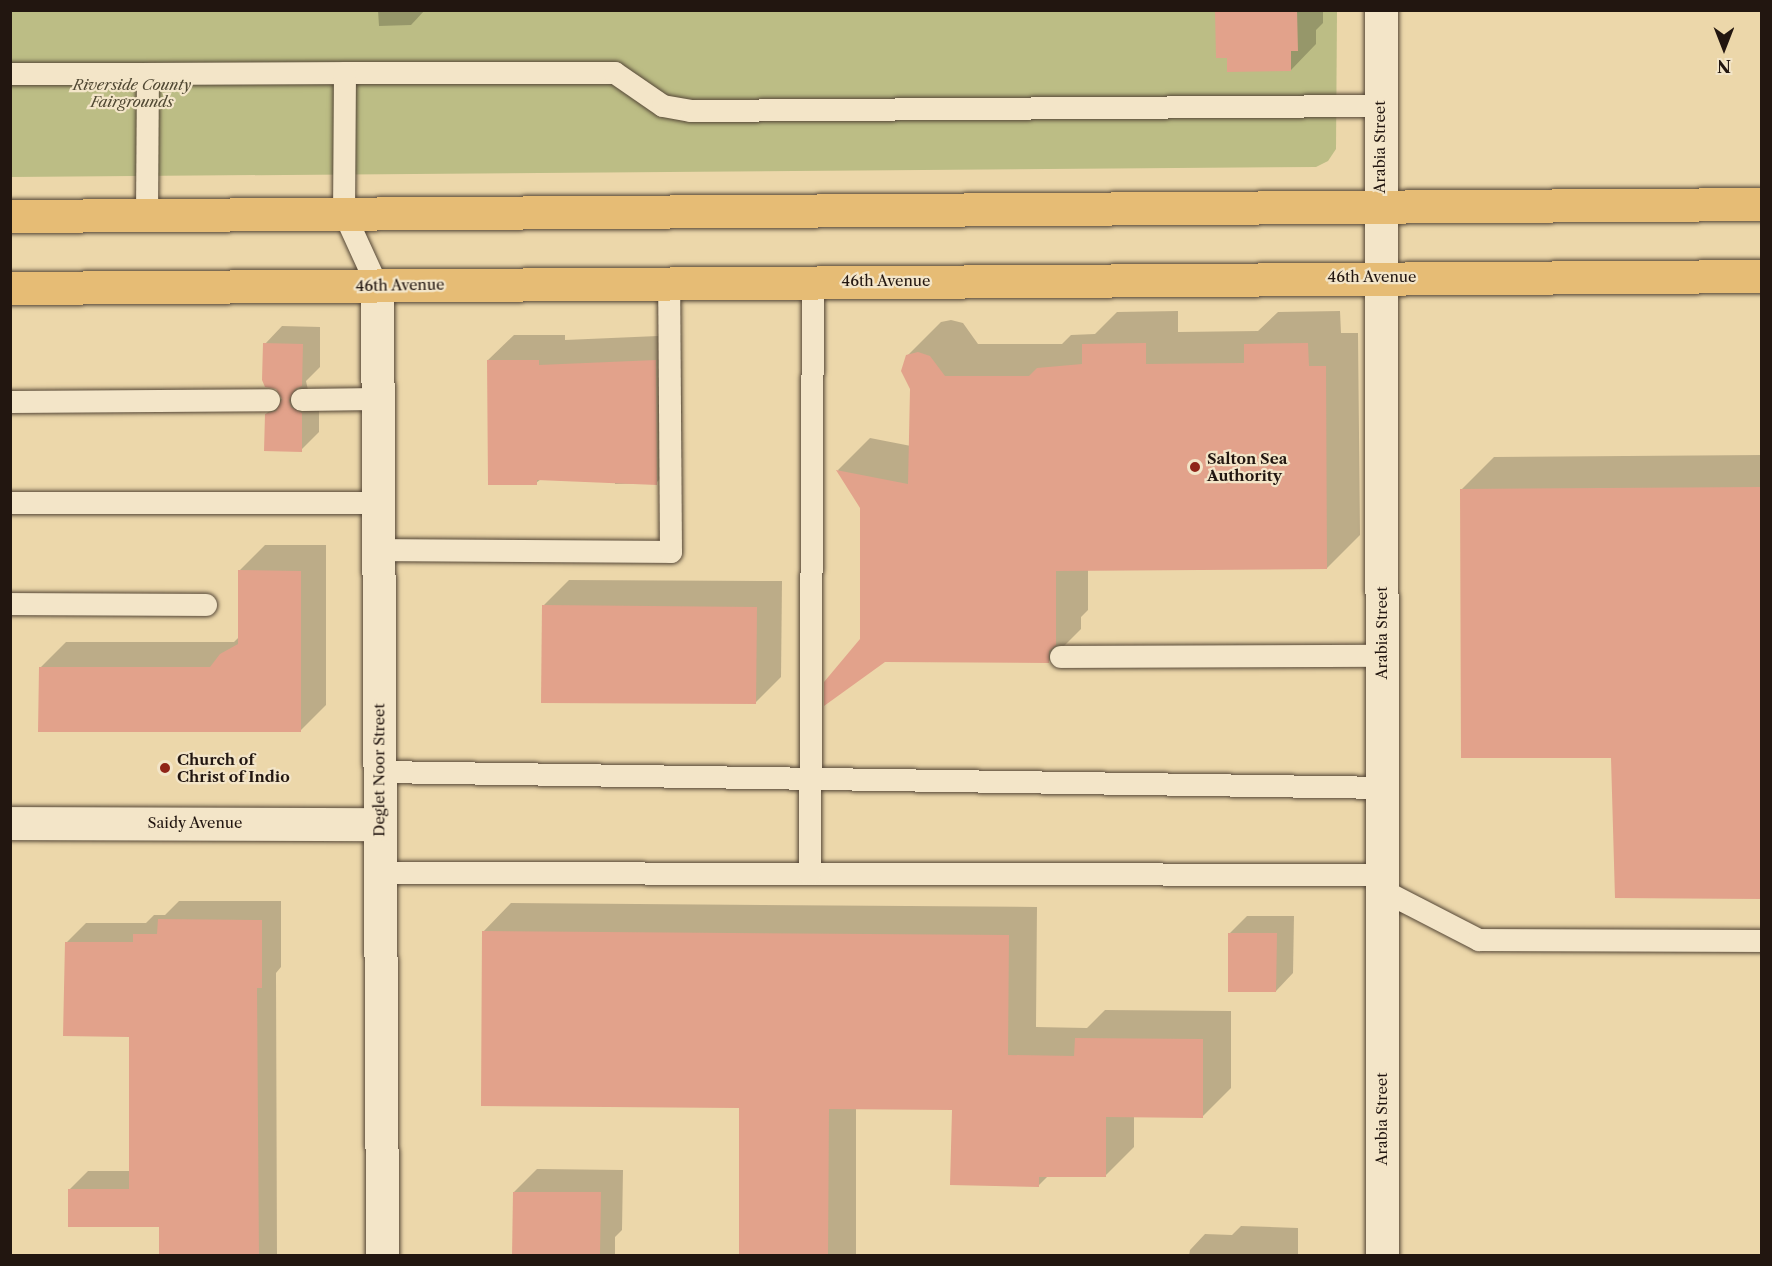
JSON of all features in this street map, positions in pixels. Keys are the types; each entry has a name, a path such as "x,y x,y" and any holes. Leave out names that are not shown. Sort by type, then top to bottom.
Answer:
{"main road":[{"path":"10,216 1761,204"},
{"name":"46th Avenue","path":"10,288 1761,276"}],"street":[{"name":"Arabia Street","path":"1381,10 1382,1256"},
{"name":"Deglet Noor Street","path":"376,285 382,1256"},
{"name":"Saidy Avenue","path":"10,823 379,824"}],"lane":[{"path":"345,73 344,213 376,285"},
{"path":"10,74 615,73 663,106 691,111 1380,106"},
{"path":"147,214 148,74"},
{"path":"810,874 808,779 813,281"},
{"path":"378,550 671,552 669,283"},
{"path":"302,400 376,399"},
{"path":"10,402 268,400"},
{"path":"10,503 377,503"},
{"path":"10,604 206,605"},
{"path":"1061,657 1382,656"},
{"path":"380,772 1382,788"},
{"path":"380,873 810,874 1382,883 1479,940 1761,941"}],"green space":[{"name":"Riverside County Fairgrounds","path":"10,11 1337,11 1336,149 1328,161 1316,167 11,177"}],"building":[{"path":"1215,10 1297,10 1298,51 1291,51 1291,71 1227,72 1227,58 1216,58"},
{"path":"263,343 303,344 302,386 295,389 289,400 291,407 302,413 302,452 264,451 265,414 276,411 282,399 276,389 265,387 262,380"},
{"path":"1146,343 1146,364 1244,363 1244,344 1308,343 1309,366 1326,366 1327,569 1056,571 1056,645 1049,651 1049,663 885,662 824,706 824,682 860,639 860,508 836,470 908,484 910,389 901,371 906,355 918,352 930,356 945,376 1029,376 1037,368 1082,364 1082,344"},
{"path":"487,360 539,360 539,365 656,360 657,485 537,480 537,485 488,485"},
{"path":"1761,487 1761,899 1615,898 1611,758 1461,758 1460,489"},
{"path":"238,570 301,571 301,732 38,732 39,667 210,667 220,654 238,644"},
{"path":"542,605 757,607 756,704 541,703"},
{"path":"158,919 262,920 262,988 257,988 259,1256 159,1256 159,1227 68,1227 68,1189 129,1189 129,1037 63,1036 65,942 133,942 133,934 157,934"},
{"path":"482,931 1009,935 1008,1055 1074,1056 1075,1038 1203,1039 1203,1118 1106,1117 1106,1177 1039,1177 1039,1187 950,1185 952,1110 829,1109 828,1256 739,1256 739,1108 481,1106"},
{"path":"1228,933 1277,933 1276,992 1228,992"},
{"path":"513,1192 601,1192 600,1254 512,1256"}],"place":[{"name":"Salton Sea Authority","path":"1195,467"},
{"name":"Church of Christ of Indio","path":"165,768"}]}
